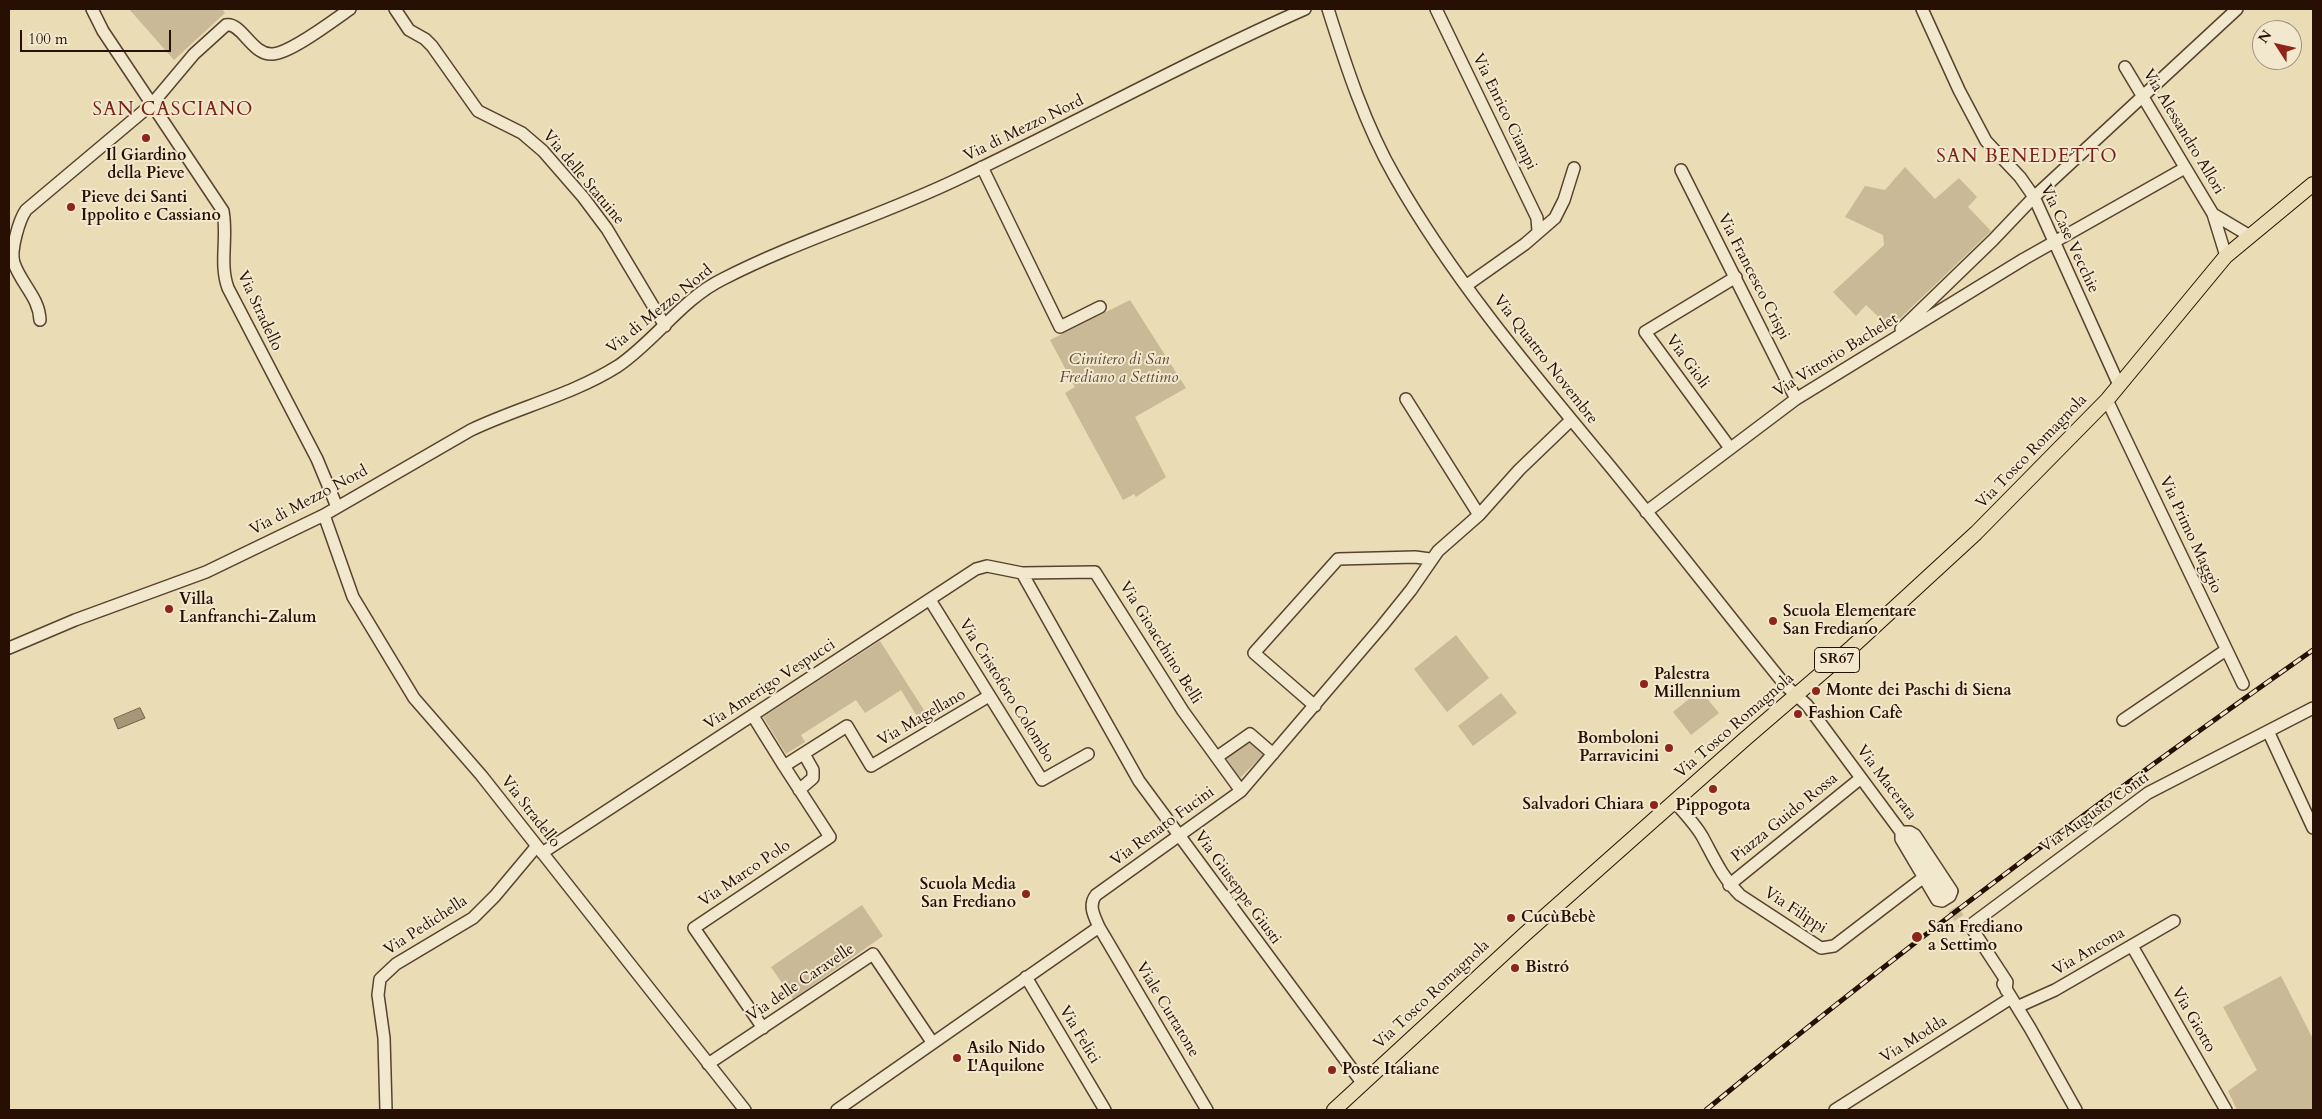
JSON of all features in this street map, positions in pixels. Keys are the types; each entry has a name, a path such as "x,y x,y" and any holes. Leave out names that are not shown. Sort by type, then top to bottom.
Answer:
{"main road":[{"name":"Via Tosco Romagnola","path":"1334,1110 1492,963 1676,802 1976,533 2107,400 2226,256 2313,184"}],"street":[{"name":"Via Stradello","path":"92,9 103,31 223,211 226,238 222,269 228,288 318,459 337,507"},
{"path":"40,320 36,301 11,264 18,226 26,210 152,104 194,54 226,26 233,26 260,52 272,55 300,42 350,9"},
{"name":"Via delle Statuine","path":"395,9 409,30 425,39 432,46 478,112 522,133 543,151 607,229 665,326"},
{"name":"Via di Mezzo Nord","path":"9,648 75,620 206,572 324,515 471,430 493,419 563,394 599,377 635,354 702,293 724,278 784,250 930,191 982,167 1117,102 1202,56 1305,9"},
{"name":"Via Quattro Novembre","path":"1328,9 1346,64 1380,149 1413,207 1489,317 1570,421 1779,677 1797,694"},
{"name":"Via Enrico Ciampi","path":"1436,9 1537,218 1538,231"},
{"name":"Via Case Vecchie","path":"1922,9 1959,90 1986,142 2020,177 2034,198 2119,385"},
{"path":"1894,338 2034,198 2237,9"},
{"name":"Via Alessandro Allori","path":"2125,67 2213,214 2226,256"},
{"path":"982,167 1060,327 1100,306"},
{"path":"1467,285 1525,244 1552,221 1558,213 1574,168"},
{"name":"Via Vittorio Bachelet","path":"1646,512 1796,399 1894,338 2185,168"},
{"name":"Via Francesco Crispi","path":"1680,170 1736,277 1796,399"},
{"name":"Via Alessandro Allori","path":"2213,214 2250,236"},
{"name":"Via Gioli","path":"1730,448 1645,332 1736,277"},
{"path":"1406,399 1479,515"},
{"name":"Via Primo Maggio","path":"2107,400 2243,684"},
{"name":"Via Renato Fucini","path":"1099,927 1092,908 1094,897 1241,791 1315,706 1411,590 1430,559 1479,515 1519,470 1570,421"},
{"name":"Via Stradello","path":"324,515 353,597 407,688 481,775 745,1110"},
{"path":"1315,706 1254,653 1338,558 1415,557 1430,559"},
{"name":"Via Amerigo Vespucci","path":"539,850 753,716 981,567 987,566 1022,573"},
{"name":"Via Gioacchino Belli","path":"1022,573 1095,572 1183,711 1241,791"},
{"name":"Via Giuseppe Giusti","path":"1022,573 1139,781 1363,1084"},
{"name":"Via Cristoforo Colombo","path":"930,600 1042,780 1088,754"},
{"path":"2123,720 2226,650"},
{"name":"Via Macerata","path":"1797,694 1900,832 1912,844 1944,895"},
{"name":"Via Magellano","path":"784,766 847,726 871,766 989,696"},
{"name":"Via Augusto Conti","path":"2011,998 1970,928 2148,792 2313,708"},
{"path":"753,716 799,790 813,778 814,770 804,754"},
{"path":"2268,731 2313,828"},
{"path":"1216,757 1250,734 1273,754"},
{"name":"Piazza Guido Rossa","path":"1729,884 1861,778"},
{"name":"Via Marco Polo","path":"762,1028 694,928 830,837 799,790"},
{"name":"Via Filippi","path":"1676,802 1701,834 1716,866 1729,884 1748,900 1821,948 1834,946 1924,877"},
{"path":"1900,832 1910,832 1915,835 1952,891 1950,896 1942,901 1937,900 1924,877 1901,839 1900,832"},
{"name":"Via Pedichella","path":"386,1110 384,1038 378,995 380,979 396,964 473,918 539,850"},
{"name":"Via Ancona","path":"2011,998 2055,990 2174,922"},
{"path":"837,1110 1099,927"},
{"name":"Viale Curtatone","path":"1099,927 1205,1109"},
{"name":"Via Giotto","path":"2132,946 2226,1110"},
{"name":"Via delle Caravelle","path":"708,1064 873,954 932,1042"},
{"name":"Via Felici","path":"1026,977 1105,1110"},
{"path":"2011,998 2076,1110"},
{"name":"Via Modda","path":"1835,1110 2011,998"},
{"path":"1850,1100 1857,1110"}],"green space":[{"path":"129,9 222,9 225,13 174,60"},
{"path":"1905,167 1935,199 1959,178 1977,197 1968,207 1991,231 1890,328 1866,305 1856,316 1833,292 1884,245 1883,235 1845,217 1865,186 1885,190"},
{"name":"Cimitero di San Frediano a Settimo","path":"1130,300 1186,388 1135,417 1166,477 1136,497 1134,494 1123,500 1065,393 1075,387 1050,340"},
{"path":"1456,635 1489,678 1447,712 1414,669"},
{"path":"880,641 929,718 921,723 901,690 865,713 856,700 801,735 805,742 786,754 763,717"},
{"path":"1700,690 1719,713 1691,735 1673,712"},
{"path":"1501,693 1517,713 1473,746 1458,726"},
{"path":"1251,738 1266,752 1240,778 1225,756"},
{"path":"862,905 883,936 793,999 771,967"},
{"path":"2281,976 2313,1039 2313,1110 2237,1110 2228,1091 2257,1070 2223,1007"}],"shaded area":[{"path":"140,708 145,718 118,729 114,719"}],"tunnel":[{"path":"1944,895 1968,932"}],"railway":[{"path":"1706,1110 1854,990 2005,874 2313,650"}],"place":[{"name":"Il Giardino della Pieve","path":"146,138"},
{"name":"Pieve dei Santi Ippolito e Cassiano","path":"71,207"},
{"name":"Villa Lanfranchi-Zalum","path":"169,609"},
{"name":"Scuola Elementare San Frediano","path":"1773,621"},
{"name":"Palestra Millennium","path":"1644,684"},
{"name":"Monte dei Paschi di Siena","path":"1816,691"},
{"name":"Fashion Cafè","path":"1798,714"},
{"name":"Bomboloni Parravicini","path":"1669,748"},
{"name":"Pippogota","path":"1713,789"},
{"name":"Salvadori Chiara","path":"1654,805"},
{"name":"Scuola Media San Frediano","path":"1026,894"},
{"name":"CucùBebè","path":"1511,918"},
{"name":"San Frediano a Settimo","path":"1917,937"},
{"name":"Bistró","path":"1515,968"},
{"name":"Asilo Nido L'Aquilone","path":"957,1058"},
{"name":"Poste Italiane","path":"1332,1070"}],"district":[{"name":"SAN CASCIANO","path":"173,111"},
{"name":"SAN BENEDETTO","path":"2027,158"}]}
